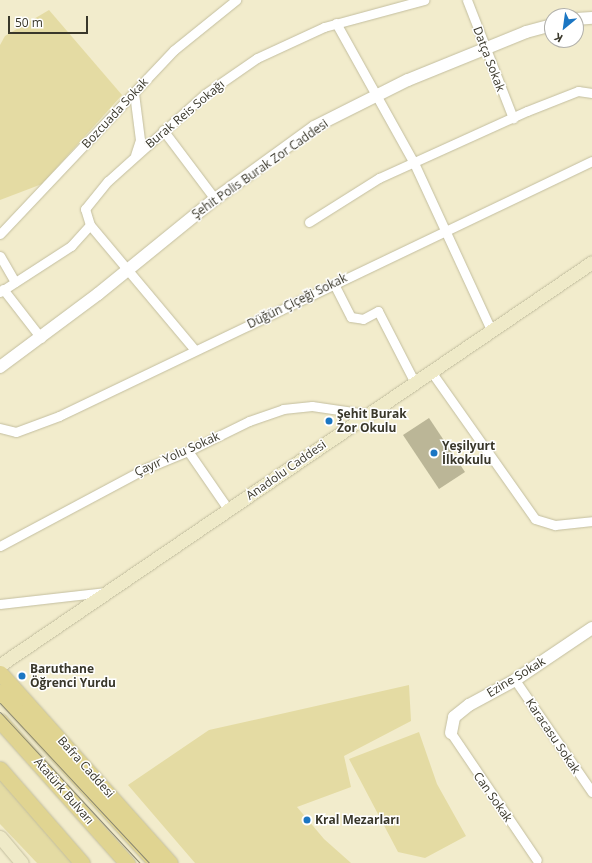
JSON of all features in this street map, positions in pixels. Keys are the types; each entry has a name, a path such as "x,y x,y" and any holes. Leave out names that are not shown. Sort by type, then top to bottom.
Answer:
{"main road":[{"name":"Anadolu Caddesi","path":"0,665 430,370 592,262"},
{"name":"Bafra Caddesi","path":"0,673 170,863"},
{"name":"Bafra Caddesi","path":"0,692 156,863"},
{"name":"Atatürk Bulvarı","path":"0,721 127,863"},
{"path":"0,769 82,863"},
{"path":"0,837 22,863"}],"street":[{"name":"Bozcuada Sokak","path":"0,234 174,50 236,0"},
{"name":"Burak Reis Sokağı","path":"90,225 85,210 91,199 163,130 205,94 257,58 336,24 424,0"},
{"name":"Datça Sokak","path":"467,0 513,118"},
{"path":"336,24 414,163 443,232 491,330"},
{"name":"Şehit Polis Burak Zor Caddesi","path":"0,367 41,338 215,199 314,127 376,95 526,32 544,27"},
{"path":"309,222 379,178 513,118 578,91 592,93"},
{"path":"134,93 140,140 134,157"},
{"path":"163,130 215,199"},
{"name":"Düğün Çiçeği Sokak","path":"0,428 16,432 59,416 592,161"},
{"path":"41,338 2,291 71,246 90,225 195,350"},
{"path":"0,256 15,282"},
{"path":"334,284 351,317 363,319 378,311 414,381"},
{"path":"430,370 536,519 555,525 592,522"},
{"name":"Çayır Yolu Sokak","path":"0,546 144,468 188,451 249,421 283,409 312,406 366,414"},
{"path":"188,451 228,509"},
{"path":"0,604 106,592"},
{"name":"Ezine Sokak","path":"451,733 454,717 469,705 515,680 590,633"},
{"name":"Karacasu Sokak","path":"515,680 592,792"},
{"name":"Can Sokak","path":"451,733 537,860"}],"shaded area":[{"path":"49,10 122,95 42,184 0,200 0,45 5,36"},
{"path":"409,685 411,721 344,756 351,787 297,807 324,839 351,863 195,863 128,785 209,730"},
{"path":"419,732 437,784 466,836 425,858 398,852 349,759"},
{"path":"0,777 83,863 37,863 0,824"}],"building":[{"name":"Yeşilyurt İlkokulu","path":"429,418 465,472 439,489 403,435"}],"tram line":[{"path":"0,703 149,863"},
{"path":"0,712 140,863"}],"place":[{"name":"Şehit Burak Zor Okulu","path":"329,421"},
{"name":"Yeşilyurt İlkokulu","path":"434,453"},
{"name":"Baruthane Öğrenci Yurdu","path":"22,676"},
{"name":"Kral Mezarları","path":"307,820"}]}
